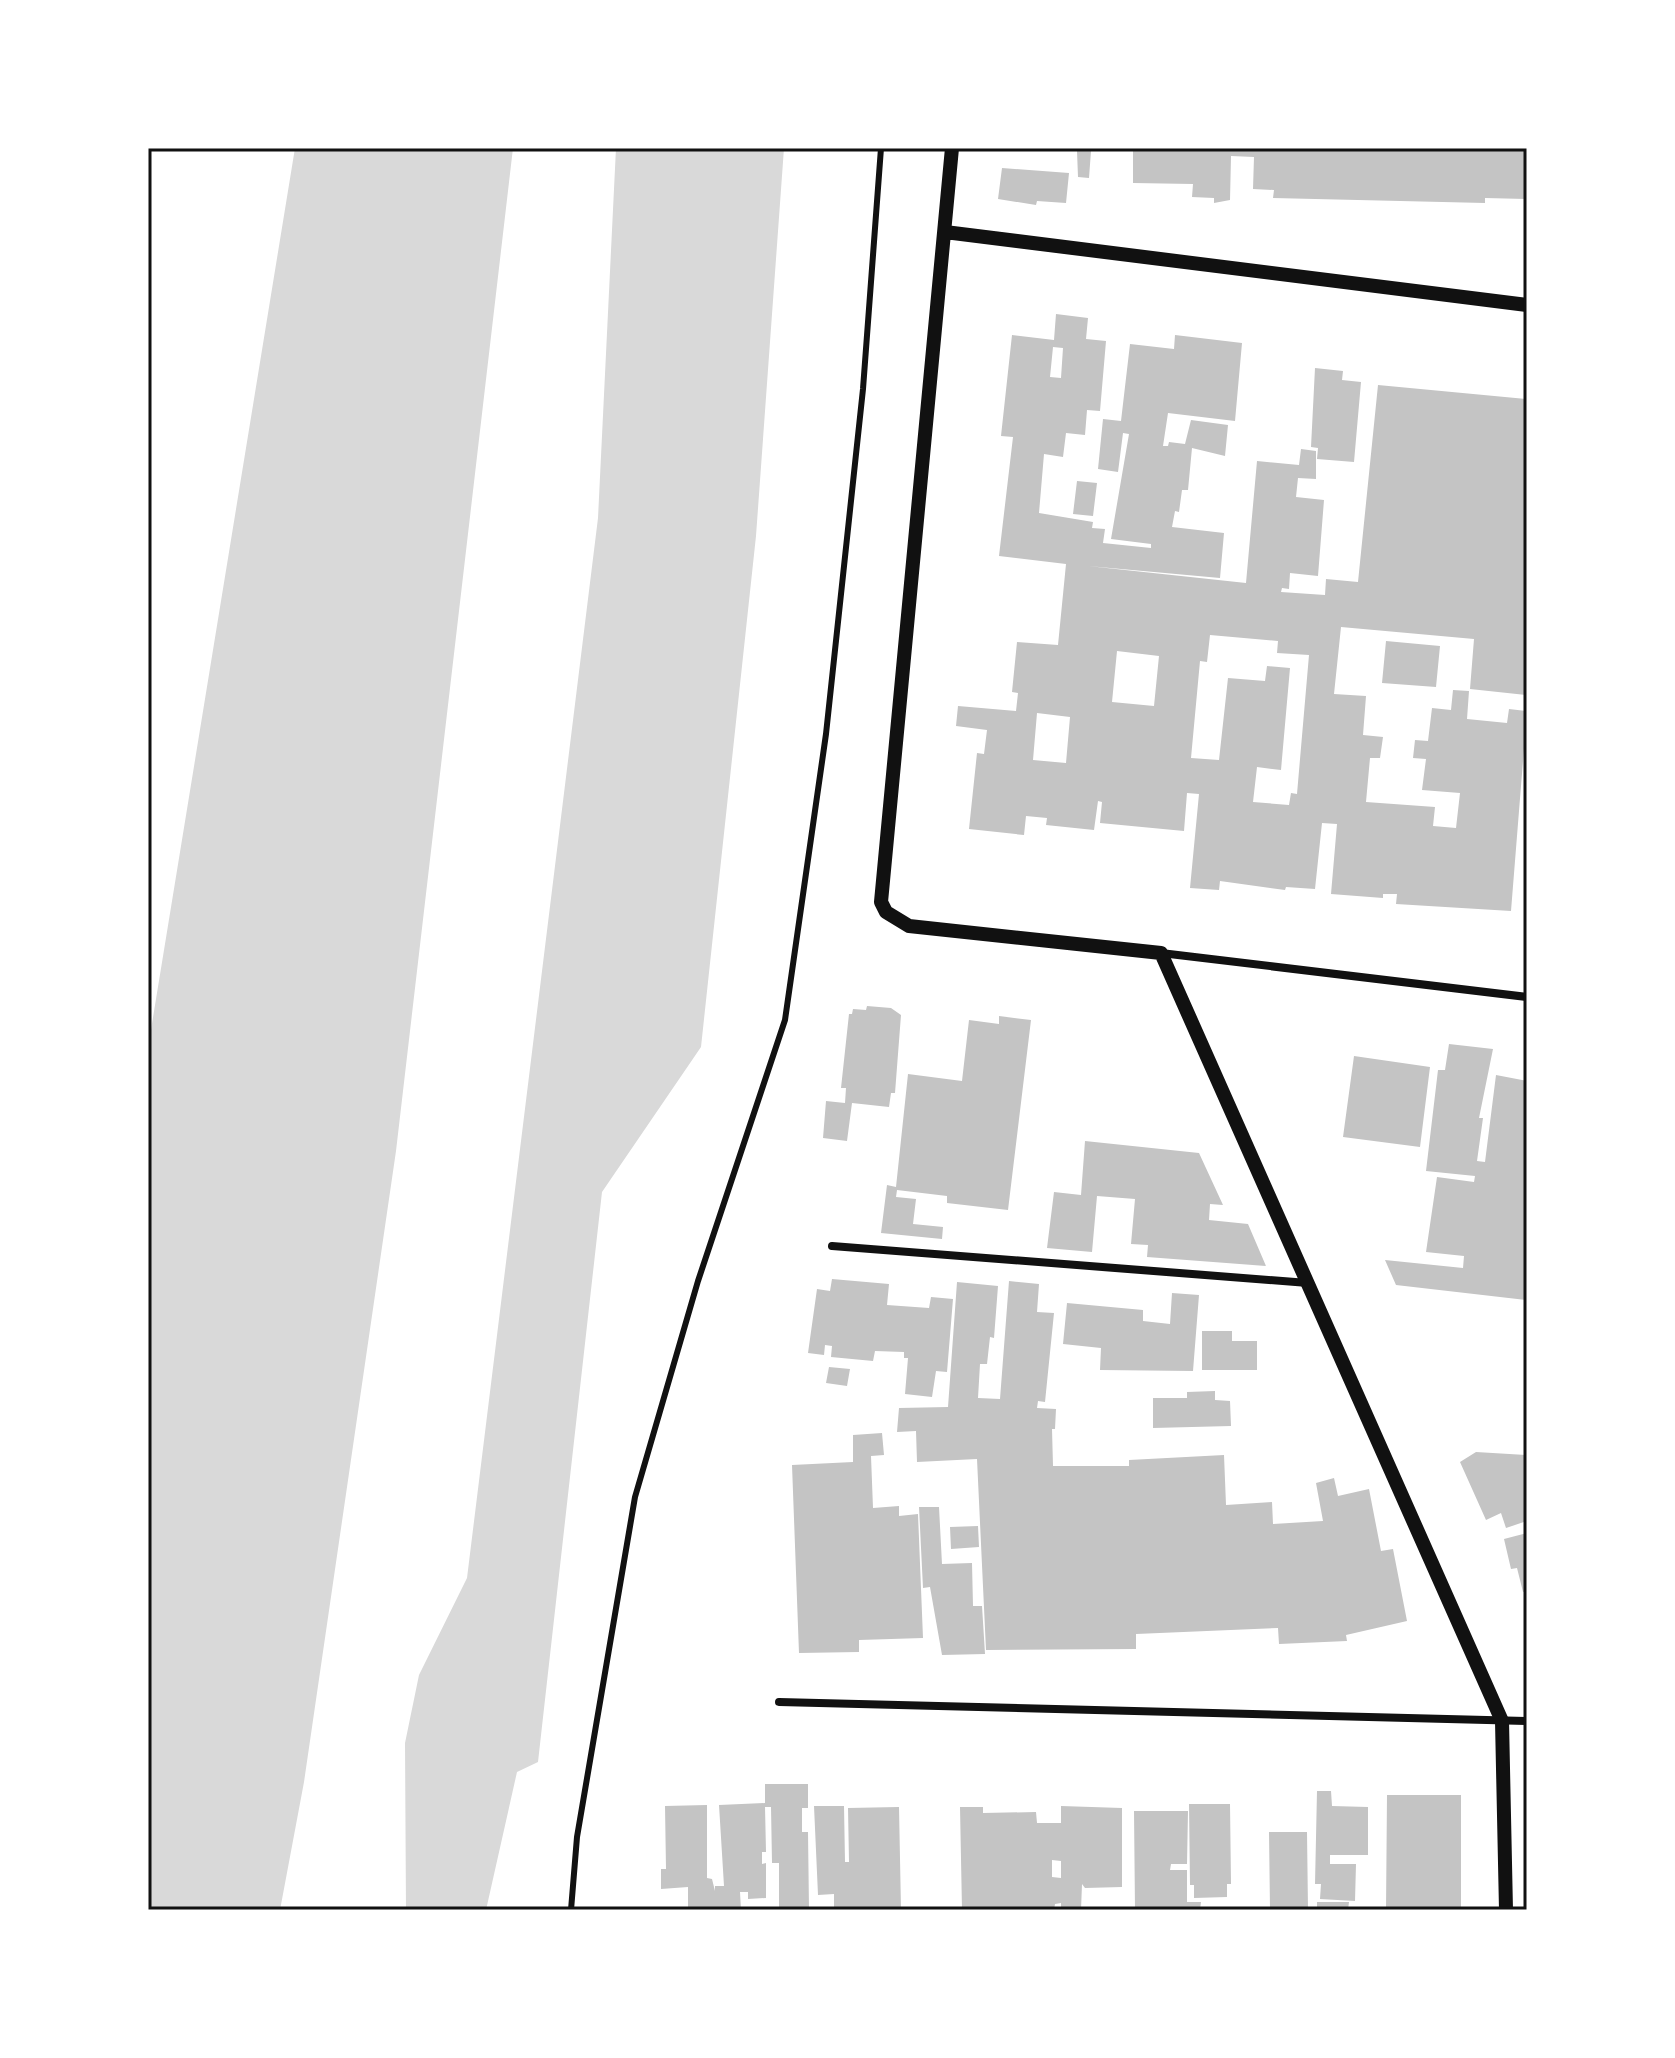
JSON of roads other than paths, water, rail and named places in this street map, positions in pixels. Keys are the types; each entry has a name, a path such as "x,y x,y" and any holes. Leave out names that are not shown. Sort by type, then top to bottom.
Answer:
{"street":[{"path":"952,148 880,889 886,912 909,926 1527,997"},
{"path":"945,232 1527,305"},
{"path":"1161,953 1502,1721 1506,1910"},
{"path":"832,1246 1308,1283"},
{"path":"779,1702 1527,1721"}],"lane":[{"path":"571,1910 577,1837 635,1497 698,1281 785,1020 826,734 863,389 881,148"}]}
